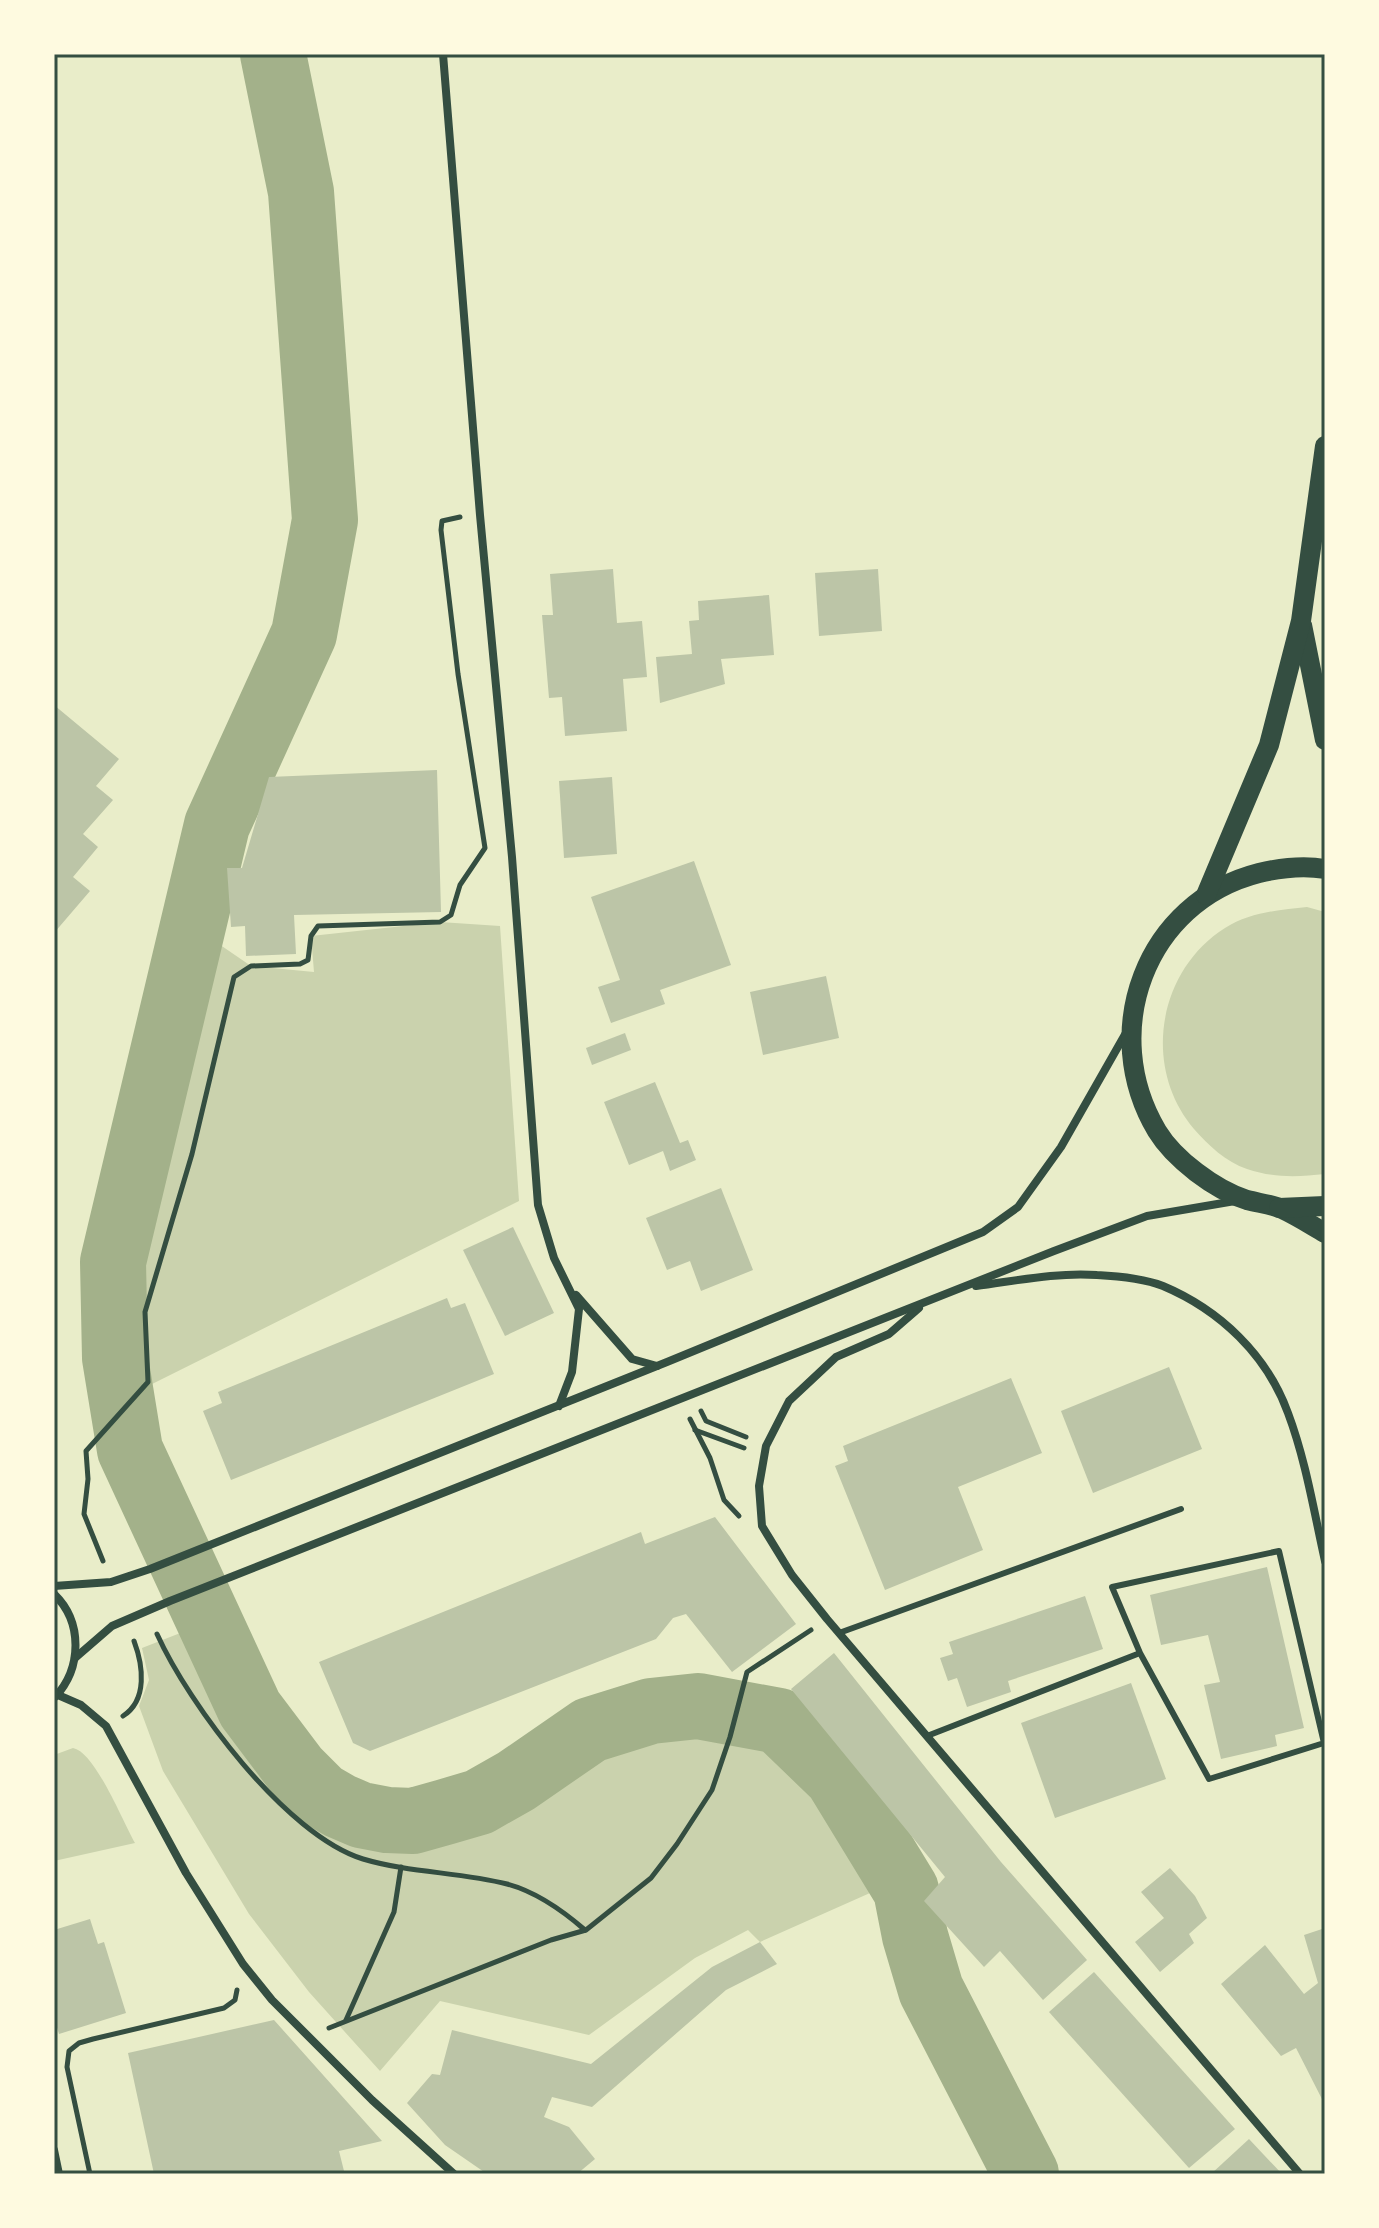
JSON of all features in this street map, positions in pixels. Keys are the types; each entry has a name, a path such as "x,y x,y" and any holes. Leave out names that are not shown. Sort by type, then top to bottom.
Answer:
{"main road":[{"path":"1206,895 1269,745 1301,621 1325,446"},
{"path":"1301,621 1325,740"},
{"path":"1325,869 1278,868 1241,878 1206,895 1167,930 1141,975 1130,1026 1135,1082 1157,1132 1195,1173 1244,1199 1279,1208 1325,1233"},
{"path":"1279,1208 1325,1206"}],"street":[{"path":"443,54 480,515 512,857 538,1205 554,1258 579,1309 572,1372 559,1406"},
{"path":"54,1586 111,1582 150,1569 983,1232 1018,1207 1061,1147 1130,1026"},
{"path":"75,1658 112,1626 170,1601 680,1399 1147,1216 1244,1199"},
{"path":"963,1288 1033,1278 1096,1274 1161,1285 1209,1311 1245,1341 1263,1364 1288,1411 1325,1561"},
{"path":"573,1292 632,1359 657,1366"},
{"path":"926,1303 889,1334 836,1357 789,1401 764,1455 759,1486 762,1526 792,1575 827,1619 1300,2174"},
{"path":"54,1594 71,1618 76,1638 75,1658 69,1678 56,1696 81,1705 106,1726 186,1873 243,1964 272,2000 372,2100 454,2174"},
{"path":"54,2150 59,2174"}],"lane":[{"path":"839,1633 1181,1509"},
{"path":"1279,1551 1324,1743 1209,1779 1140,1653 1112,1587 1279,1551"},
{"path":"927,1736 1140,1653"}],"path":[{"path":"111,1582 84,1514 88,1479 86,1451 148,1382 145,1312 192,1154 234,977 251,966 300,964 308,960 311,936 318,926 440,922 451,915 460,885 485,848 458,674 441,530 442,521 480,515"},
{"path":"680,1399 710,1458 724,1500 744,1521"},
{"path":"695,1430 764,1455"},
{"path":"309,2037 551,1940 586,1930 651,1878 712,1790 747,1672 827,1619"},
{"path":"106,1726 129,1713 138,1701 138,1651 127,1621"},
{"path":"157,1634 218,1734 255,1779 325,1839 360,1858 509,1884 555,1905 586,1930"},
{"path":"345,2021 394,1912 401,1867"},
{"path":"90,2174 67,2067 69,2051 79,2043 93,2039 224,2008 235,2000 237,1988 232,1977"}],"green space":[{"path":"1307,907 1325,912 1325,1174 1276,1175 1257,1172 1232,1162 1211,1147 1194,1129 1178,1105 1167,1078 1163,1050 1164,1022 1172,994 1184,969 1202,946 1244,918"},
{"path":"440,922 500,926 519,1201 126,1397 113,1271 132,1226 148,1141 181,1054 213,940 251,966 314,972 311,936"},
{"path":"188,1630 220,1703 248,1748 296,1798 314,1812 351,1832 372,1837 404,1838 460,1829 540,1790 570,1768 635,1736 663,1730 701,1732 760,1747 808,1774 846,1819 862,1855 870,1893 760,1942 748,1930 695,1958 589,2035 440,2001 380,2071 309,1992 249,1914 163,1771 139,1706 149,1680 142,1648"},
{"path":"73,1748 81,1752 99,1774 135,1843 54,1861 54,1755"}],"building":[{"path":"613,569 617,623 642,621 647,677 623,679 627,731 565,736 562,697 549,698 542,615 553,615 550,574"},
{"path":"878,569 882,631 819,636 815,573"},
{"path":"769,595 774,655 721,659 725,684 660,703 656,657 692,654 689,621 699,620 698,601"},
{"path":"54,705 119,759 96,786 113,800 83,834 98,847 73,877 90,891 54,933"},
{"path":"437,770 441,912 294,915 296,954 246,956 245,926 231,927 227,868 242,868 269,777"},
{"path":"612,777 617,854 564,858 559,781"},
{"path":"694,861 731,965 660,990 665,1004 611,1023 598,987 620,980 591,897"},
{"path":"826,976 839,1038 763,1055 750,992"},
{"path":"625,1033 631,1050 592,1065 586,1048"},
{"path":"655,1082 680,1143 688,1140 696,1160 670,1171 663,1151 629,1165 604,1102"},
{"path":"721,1188 753,1270 701,1291 690,1261 667,1270 646,1218"},
{"path":"513,1227 554,1313 505,1336 463,1250"},
{"path":"447,1298 451,1308 465,1303 494,1374 231,1480 203,1411 222,1403 218,1392"},
{"path":"1169,1367 1202,1449 1093,1493 1061,1411"},
{"path":"1011,1378 1042,1453 958,1487 983,1550 885,1590 835,1466 848,1461 843,1446"},
{"path":"715,1517 796,1624 732,1672 686,1614 673,1618 656,1639 370,1751 353,1743 319,1662 641,1532 645,1544"},
{"path":"1267,1567 1304,1728 1275,1735 1277,1746 1221,1759 1204,1685 1220,1682 1208,1635 1161,1645 1150,1595"},
{"path":"1085,1596 1103,1649 1008,1681 1011,1692 967,1707 957,1678 948,1681 940,1658 953,1654 949,1642"},
{"path":"834,1653 1001,1862 1087,1960 1043,2000 1000,1951 984,1967 924,1901 945,1877 791,1689"},
{"path":"1131,1683 1166,1779 1055,1818 1021,1723"},
{"path":"1170,1868 1195,1896 1207,1918 1189,1934 1194,1943 1160,1972 1135,1942 1164,1918 1141,1892"},
{"path":"90,1919 98,1944 104,1942 126,2013 59,2034 54,2018 54,1930"},
{"path":"1325,1928 1325,2105 1296,2048 1281,2056 1221,1984 1265,1945 1304,1994 1318,1983 1304,1935"},
{"path":"760,1942 777,1964 726,1990 592,2107 552,2097 544,2117 569,2127 595,2159 577,2174 487,2174 445,2145 407,2103 432,2074 440,2075 452,2030 591,2064 712,1967"},
{"path":"1094,1972 1235,2129 1189,2168 1049,2012"},
{"path":"274,2020 382,2141 339,2151 344,2171 332,2174 154,2174 128,2053"},
{"path":"1249,2139 1282,2174 1211,2174"}],"waterway":[{"path":"273,54 301,192 325,520 304,634 217,825 113,1262 115,1358 130,1450 250,1709 296,1770 321,1795 361,1815 413,1821 479,1802 516,1781 590,1730 651,1711 698,1706 779,1721 837,1777 906,1890 915,1936 931,1990 1026,2174"}]}
